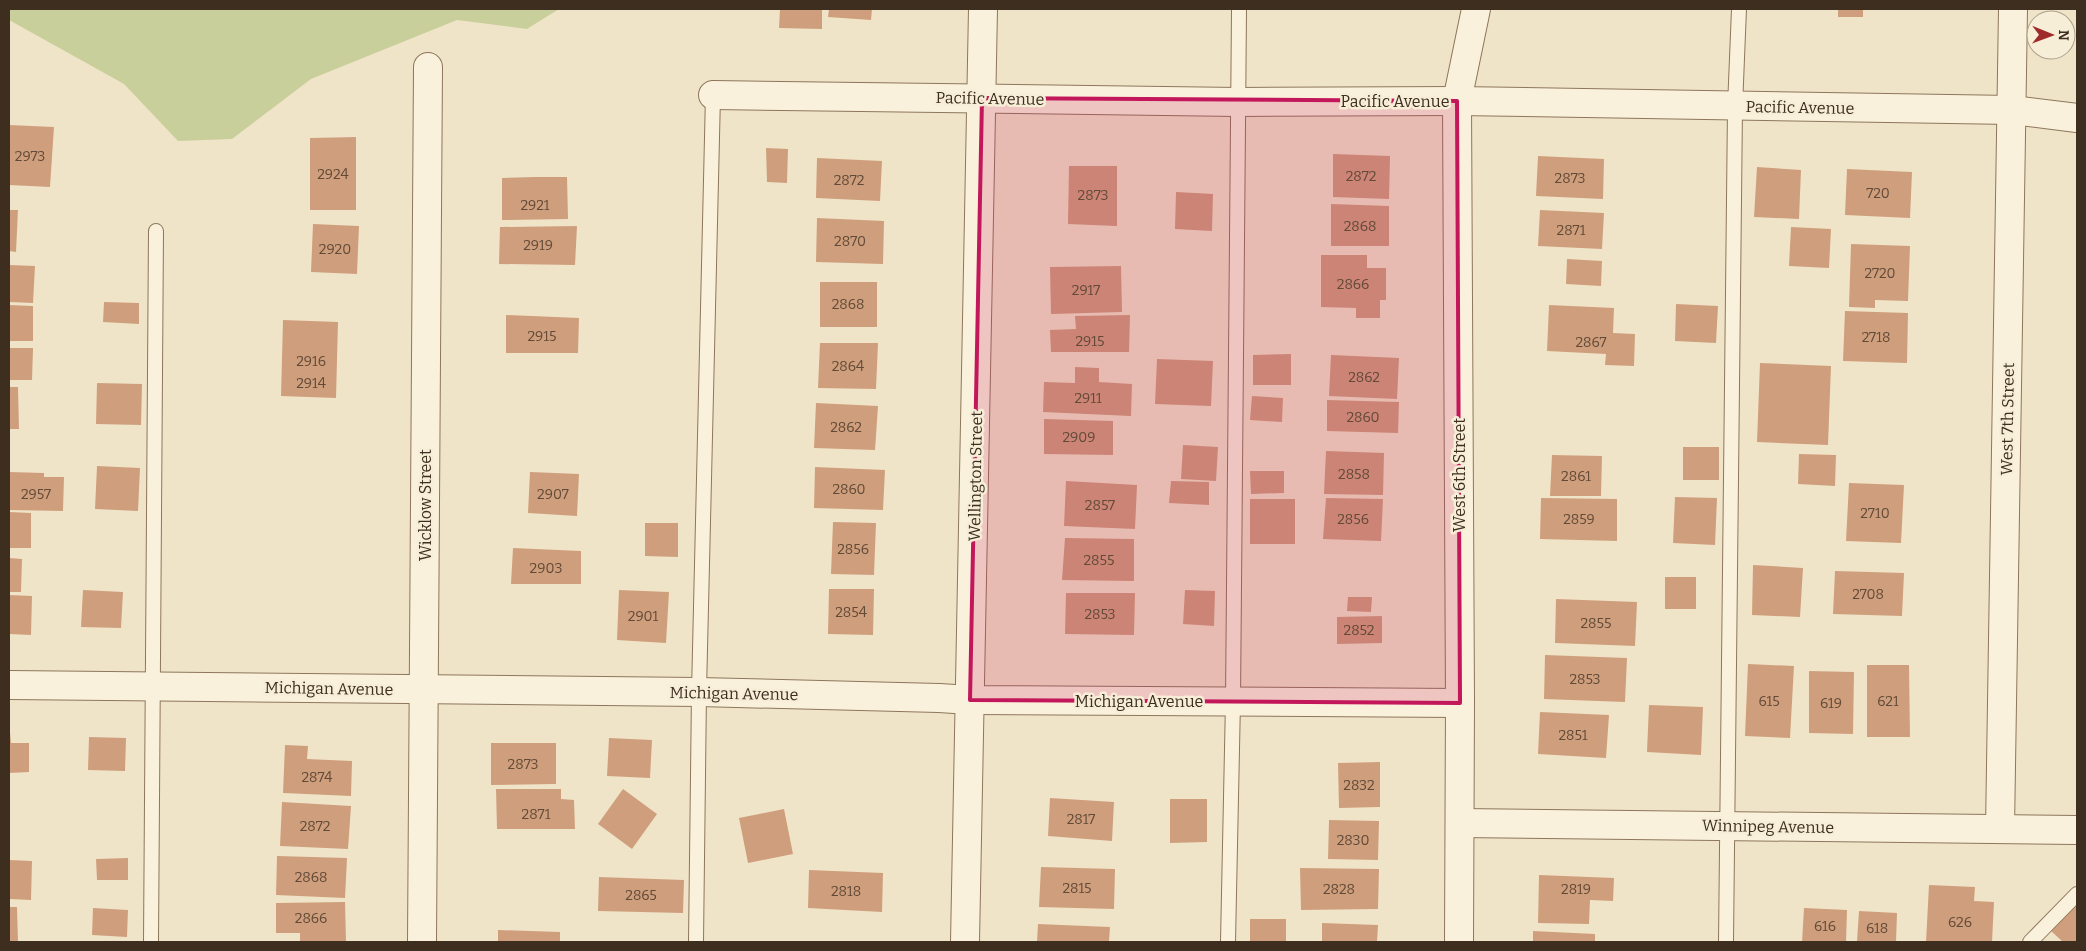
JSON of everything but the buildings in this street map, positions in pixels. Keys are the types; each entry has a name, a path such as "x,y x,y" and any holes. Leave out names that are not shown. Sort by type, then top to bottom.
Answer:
{"street":[{"name":"Wellington Street","path":"965,942 983,9"},
{"name":"West 6th Street","path":"1459,942 1460,704 1457,100 1476,9"},
{"name":"West 7th Street","path":"2000,829 2013,9"},
{"name":"Wicklow Street","path":"422,942 428,67"},
{"name":"Pacific Avenue","path":"713,95 1238,102 1457,100 1735,107 2012,110 2077,118"},
{"name":"Michigan Avenue","path":"9,684 699,692 970,700 1460,704"},
{"name":"Winnipeg Avenue","path":"1460,823 2077,830"}],"lane":[{"path":"1228,942 1233,701 1239,9"},
{"path":"1726,942 1729,825 1735,107 1738,9"},
{"path":"696,942 699,692 713,95"},
{"path":"151,942 156,231"},
{"path":"2030,942 2077,894"}],"highlighted area":[{"path":"982,98 1457,101 1460,703 970,700"}],"green space":[{"path":"9,9 559,9 527,29 457,20 311,79 232,139 178,141 124,84 9,20"}]}
